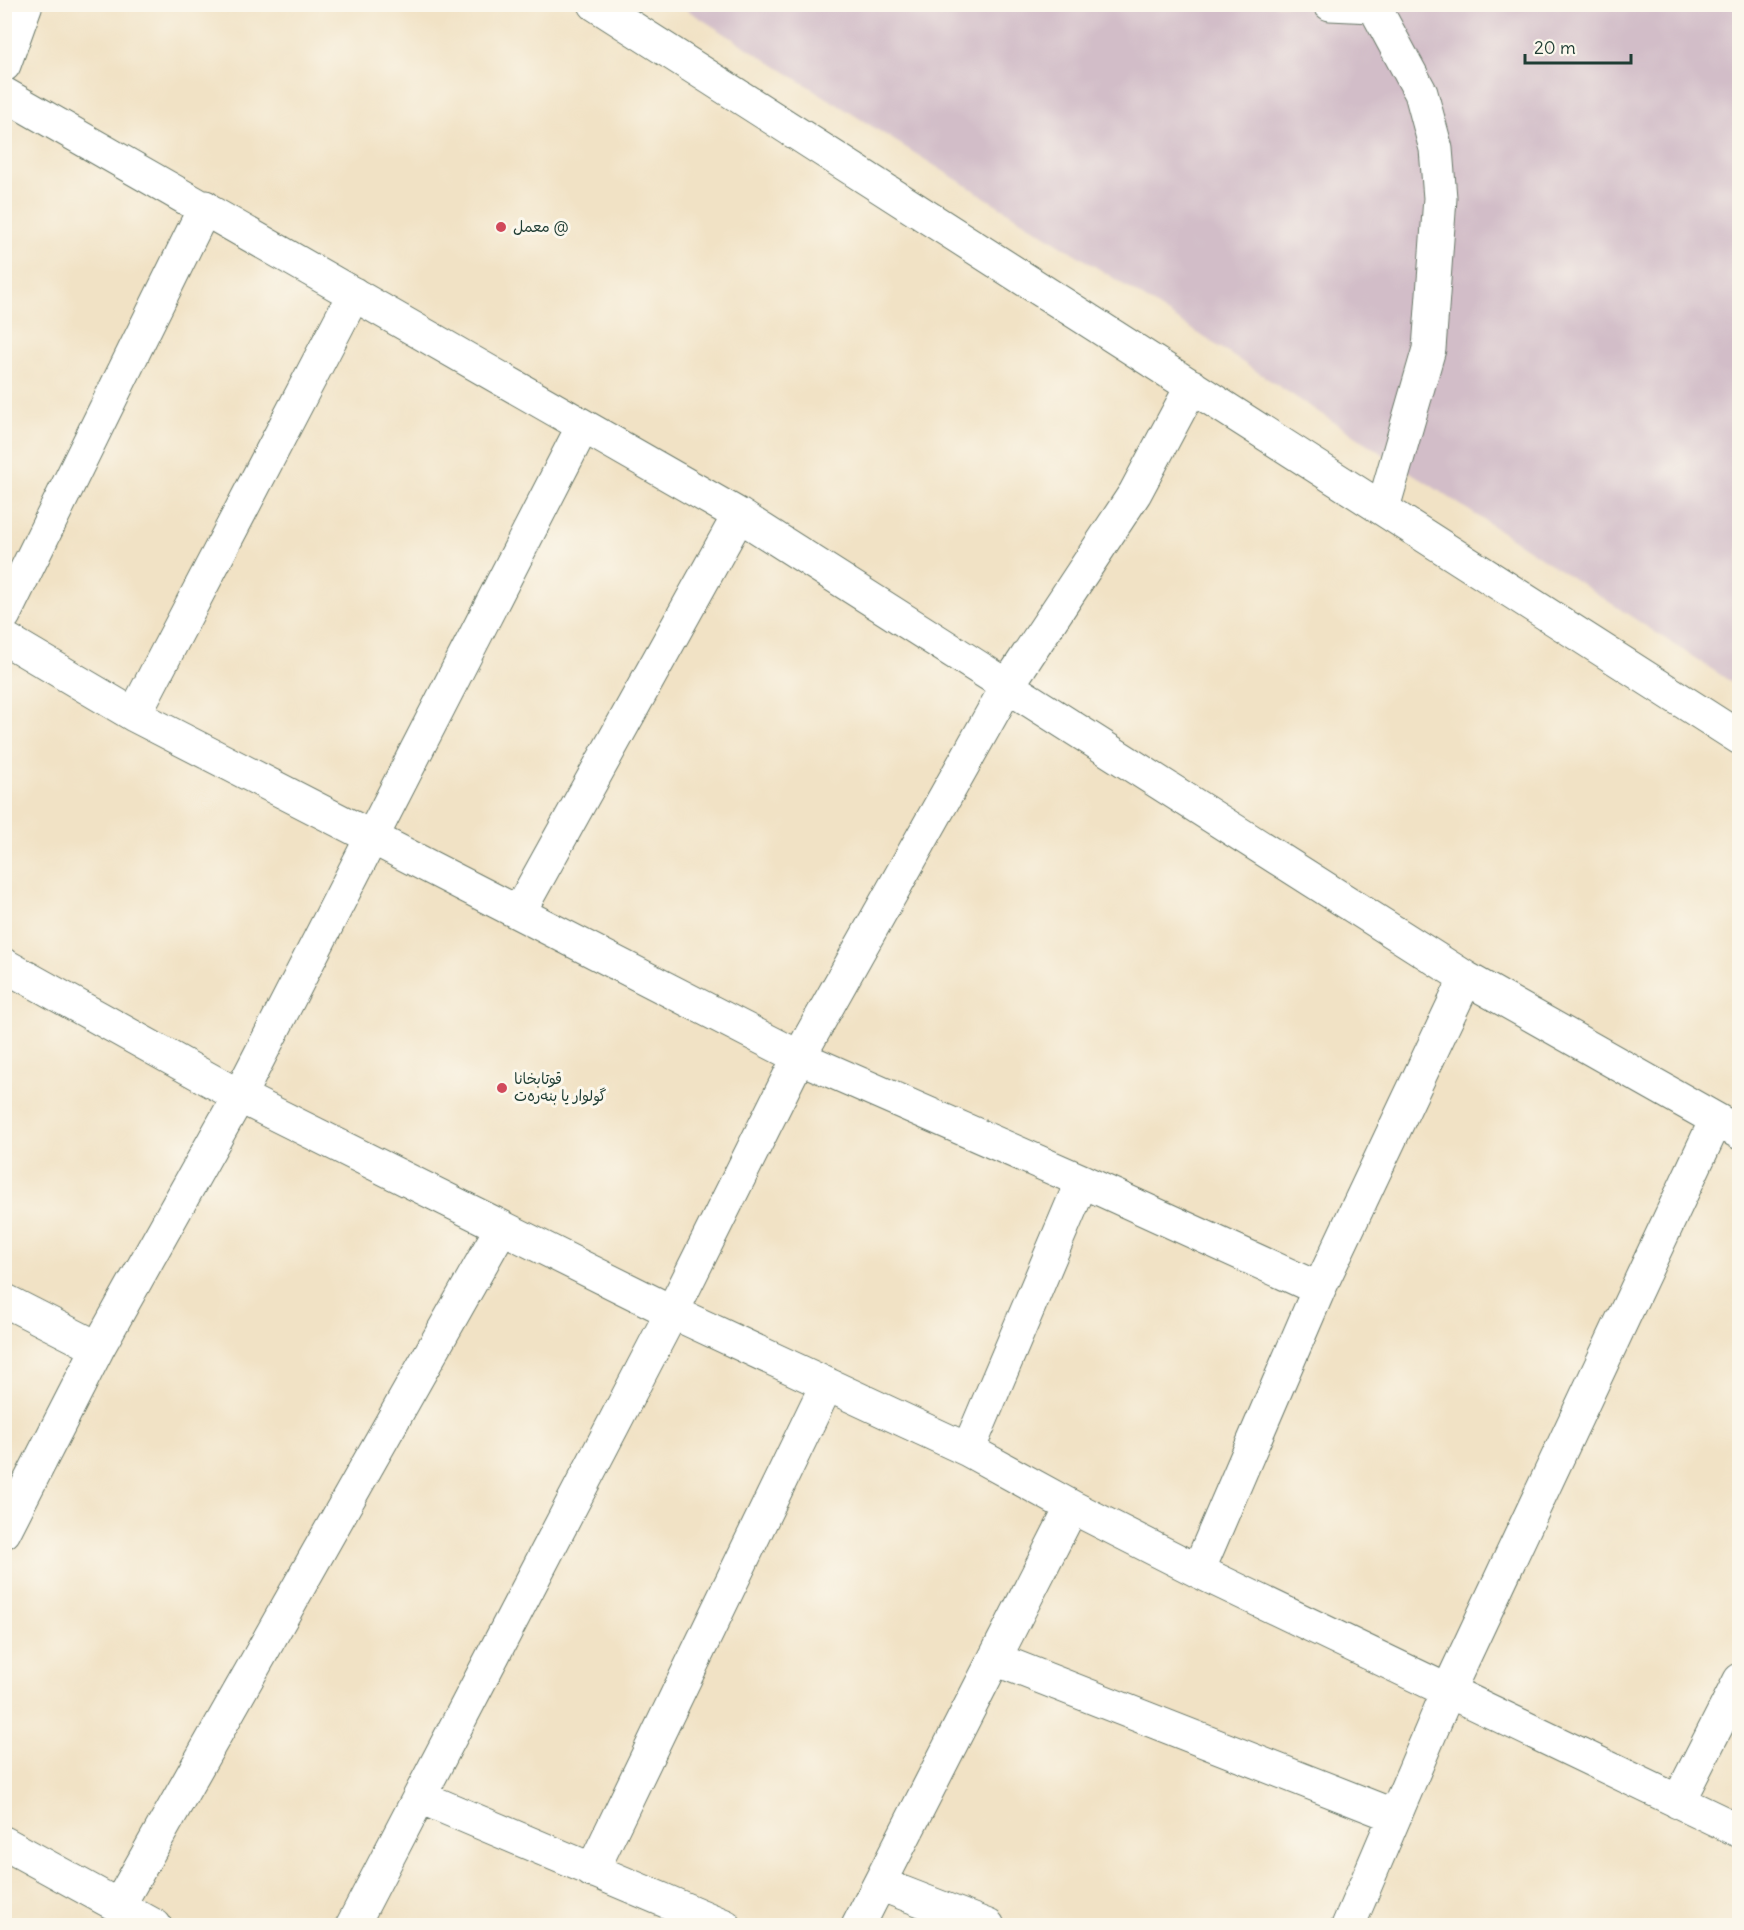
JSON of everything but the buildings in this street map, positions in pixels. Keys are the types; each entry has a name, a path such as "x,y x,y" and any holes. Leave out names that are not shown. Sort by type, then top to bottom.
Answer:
{"street":[{"path":"4,65 26,4"},
{"path":"595,4 1740,738"},
{"path":"1330,4 1373,5 1381,22 1393,37 1421,93 1436,149 1440,198 1429,349 1383,508"},
{"path":"4,93 739,515 1466,978 1728,1127 1449,1689 1348,1926"},
{"path":"4,615 205,207"},
{"path":"134,715 354,294"},
{"path":"352,1926 672,1311 799,1057 1008,685 1135,493 1192,386"},
{"path":"9,1511 239,1096 583,426"},
{"path":"519,912 739,515"},
{"path":"4,638 134,715 799,1057 1082,1181 1319,1289"},
{"path":"4,965 239,1096 672,1311 968,1450 1072,1507 1198,1570 1740,1831"},
{"path":"1198,1570 1319,1289 1466,978"},
{"path":"968,1450 1082,1181"},
{"path":"119,1905 502,1227"},
{"path":"4,1299 98,1347"},
{"path":"592,1871 827,1384"},
{"path":"858,1926 1072,1507"},
{"path":"995,1659 1395,1816"},
{"path":"1678,1802 1740,1680"},
{"path":"420,1797 725,1926"},
{"path":"4,1843 155,1926"},
{"path":"880,1884 988,1926"}],"shaded area":[{"path":"679,5 1739,5 1739,687 1115,279"}],"place":[{"name":"معمل @","path":"501,227"},
{"name":"قوتابخانا گولوار یا بنەرەت","path":"502,1088"}]}
